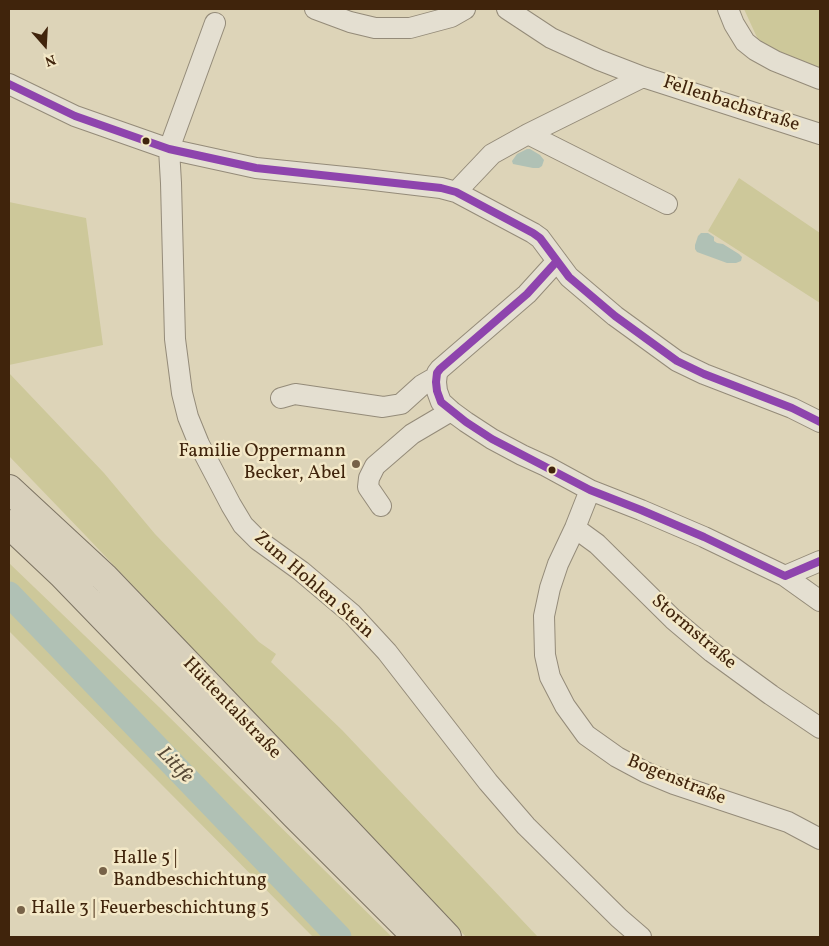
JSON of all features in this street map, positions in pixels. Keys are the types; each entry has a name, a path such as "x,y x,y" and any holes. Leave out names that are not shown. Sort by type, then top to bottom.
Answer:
{"highway":[{"path":"9,469 104,577"},
{"name":"Hüttentalstraße","path":"9,488 104,577 292,772 447,937"},
{"name":"Hüttentalstraße","path":"9,524 62,574 295,815 417,937"},
{"path":"9,536 62,574"}],"street":[{"path":"315,9 350,22 375,28 410,28 451,17 465,9"},
{"name":"Fellenbachstraße","path":"507,9 551,38 599,60 643,77 820,134"},
{"path":"728,9 734,24 745,42 755,50 775,61 820,79"},
{"path":"169,149 215,23"},
{"name":"Fellenbachstraße","path":"456,192 492,154 643,77"},
{"path":"9,84 75,116 169,149 256,168 393,182 441,188 456,192 540,238 569,277 615,316 677,361 704,374 792,408 820,422"},
{"path":"528,134 667,204"},
{"name":"Zum Hohlen Stein","path":"169,149 172,183 175,339 182,393 188,417 199,444 231,505 243,525 258,540 301,571 352,614 381,645 488,782 526,826 619,918 641,937"},
{"path":"557,261 527,294 440,370 436,377 439,398 451,411 492,439 590,490 704,537 785,576 820,601"},
{"path":"281,398 295,394 383,406 401,404 422,385 436,377"},
{"path":"381,506 368,487 368,478 375,466 412,434 451,411"},
{"name":"Bogenstraße","path":"590,490 558,564 544,616 546,655 550,677 565,706 586,735 617,757 645,772 674,784 788,822 820,839"},
{"name":"Stormstraße","path":"575,528 597,544 673,619 712,652 820,728"},
{"path":"785,576 820,561"}],"shaded area":[{"path":"744,9 820,9 820,79 760,44"},
{"path":"527,149 540,155 544,160 542,166 533,168 513,164 512,161 517,154"},
{"path":"739,178 820,233 820,303 708,231"},
{"path":"9,202 86,218 103,345 9,365"},
{"path":"701,233 708,233 714,237 714,241 739,254 742,257 741,261 727,263 697,252 695,245"},
{"path":"9,373 104,473 155,534 259,642 276,654 271,662 342,730 538,937 466,937 9,456"},
{"path":"9,563 159,707 392,937 313,937 9,631"}],"waterway":[{"name":"Littfe","path":"9,594 339,937"}],"transit line":[{"path":"9,84 75,116 169,149 256,168 441,188 456,192 540,238 569,277 615,316 677,361 704,374 792,408 820,422"},
{"path":"557,261 527,294 440,369 437,373 436,382 441,402 466,422 492,439 590,490 704,537 785,576 820,561"}],"place":[{"name":"Familie Oppermann Becker, Abel","path":"356,464"},
{"name":"Halle 5 | Bandbeschichtung","path":"103,871"},
{"name":"Halle 3 | Feuerbeschichtung 5","path":"21,910"}]}
